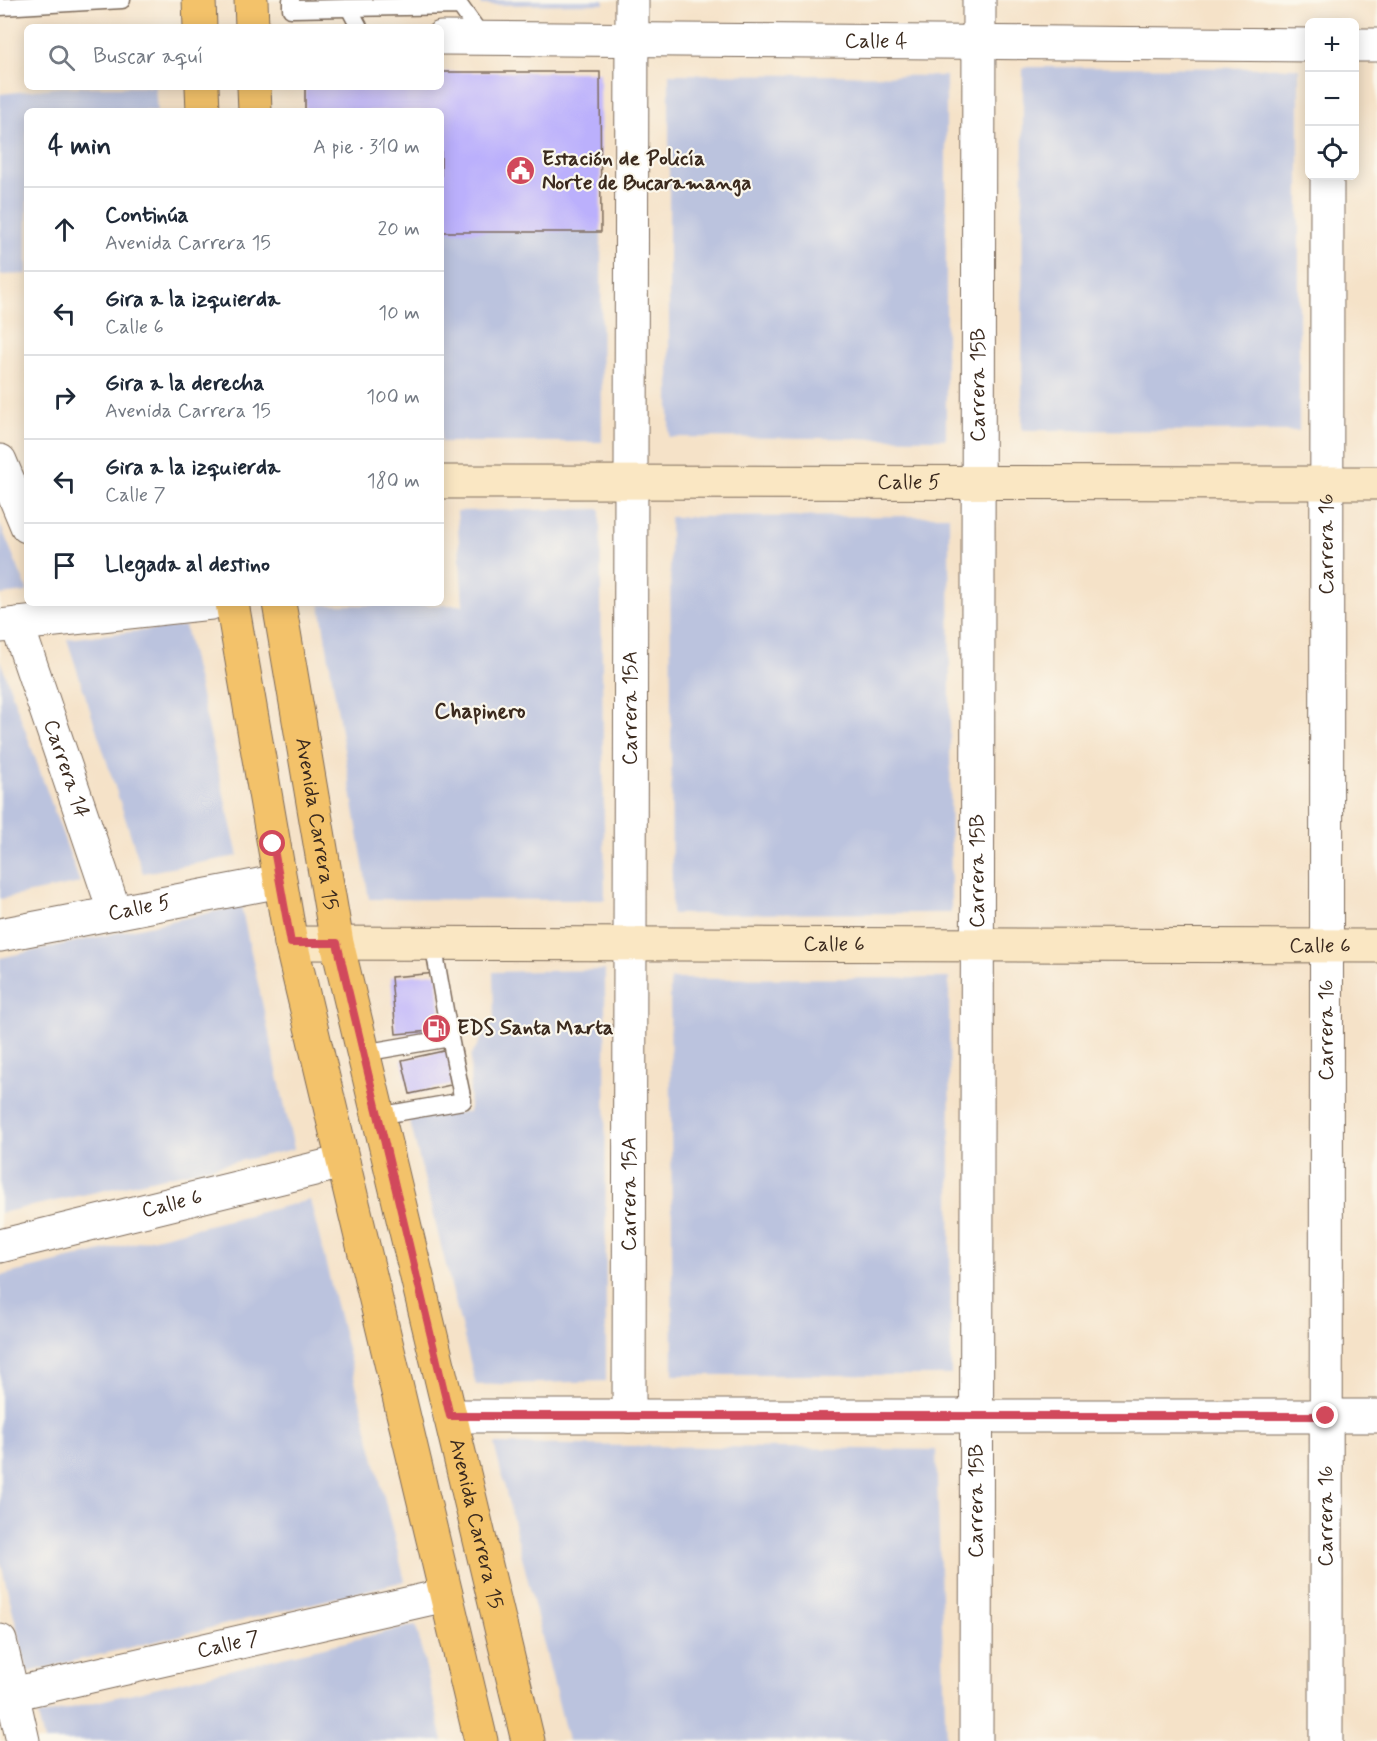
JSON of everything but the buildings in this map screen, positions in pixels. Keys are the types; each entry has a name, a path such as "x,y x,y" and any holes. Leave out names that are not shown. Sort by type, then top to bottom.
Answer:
{"main road":[{"path":"199,0 200,24"},
{"path":"251,0 252,24"},
{"path":"202,90 203,108"},
{"path":"254,90 255,108"},
{"path":"233,606 291,943 481,1741"},
{"name":"Avenida Carrera 15","path":"280,606 337,943 528,1741"}],"street":[{"name":"Carrera 15A","path":"629,1416 633,0"},
{"name":"Carrera 15B","path":"976,1741 979,0"},
{"name":"Calle 4","path":"444,38 1305,45"},
{"path":"1359,45 1377,45"},
{"name":"Carrera 16","path":"1326,1741 1327,180"},
{"path":"0,461 24,519"},
{"name":"Calle 5","path":"444,482 1377,483"},
{"path":"9,625 63,611 156,606"},
{"name":"Carrera 14","path":"9,625 115,913"},
{"name":"Calle 5","path":"0,935 280,881"},
{"name":"Calle 6","path":"291,943 631,942 977,946 1377,946"},
{"name":"Calle 6","path":"0,1246 343,1162"},
{"path":"450,1416 1377,1416"},
{"name":"Calle 7","path":"12,1694 446,1595"},
{"path":"0,1641 23,1741"}],"lane":[{"path":"1,5 122,0"},
{"path":"291,0 291,9 460,6 483,38"},
{"path":"349,8 357,24"},
{"path":"378,1116 463,1101 433,943"},
{"path":"363,1053 450,1038"}],"shaded area":[{"path":"481,0 604,0 604,4 481,5"},
{"path":"1023,67 1299,68 1299,431 1022,430"},
{"path":"669,74 946,76 946,439 669,437"},
{"path":"36,90 155,90 157,108 24,108 24,274 0,275 0,94"},
{"path":"444,232 601,232 602,442 444,442"},
{"path":"600,509 605,900 369,899 320,606 463,605 457,511"},
{"path":"949,516 951,913 672,914 670,517"},
{"path":"0,524 24,582 24,592 0,595"},
{"path":"185,626 238,856 143,873 67,639"},
{"path":"0,660 80,883 0,899"},
{"path":"241,906 294,1149 0,1213 0,958"},
{"path":"605,970 606,1381 476,1385 409,1118 469,1112 471,1055 494,1020 493,972"},
{"path":"949,978 951,1375 673,1375 670,979"},
{"path":"310,1200 405,1581 28,1672 0,1560 0,1276"},
{"path":"494,1444 936,1450 946,1741 568,1741"},
{"path":"416,1625 443,1741 44,1741 38,1716"}],"place":[{"name":"Estación de Policía Norte de Bucaramanga","path":"521,171"},
{"name":"EDS Santa Marta","path":"436,1028"}],"district":[{"name":"Chapinero","path":"480,712"}],"route":[{"path":"273,844 291,943 337,943 450,1416 1326,1416"}]}
